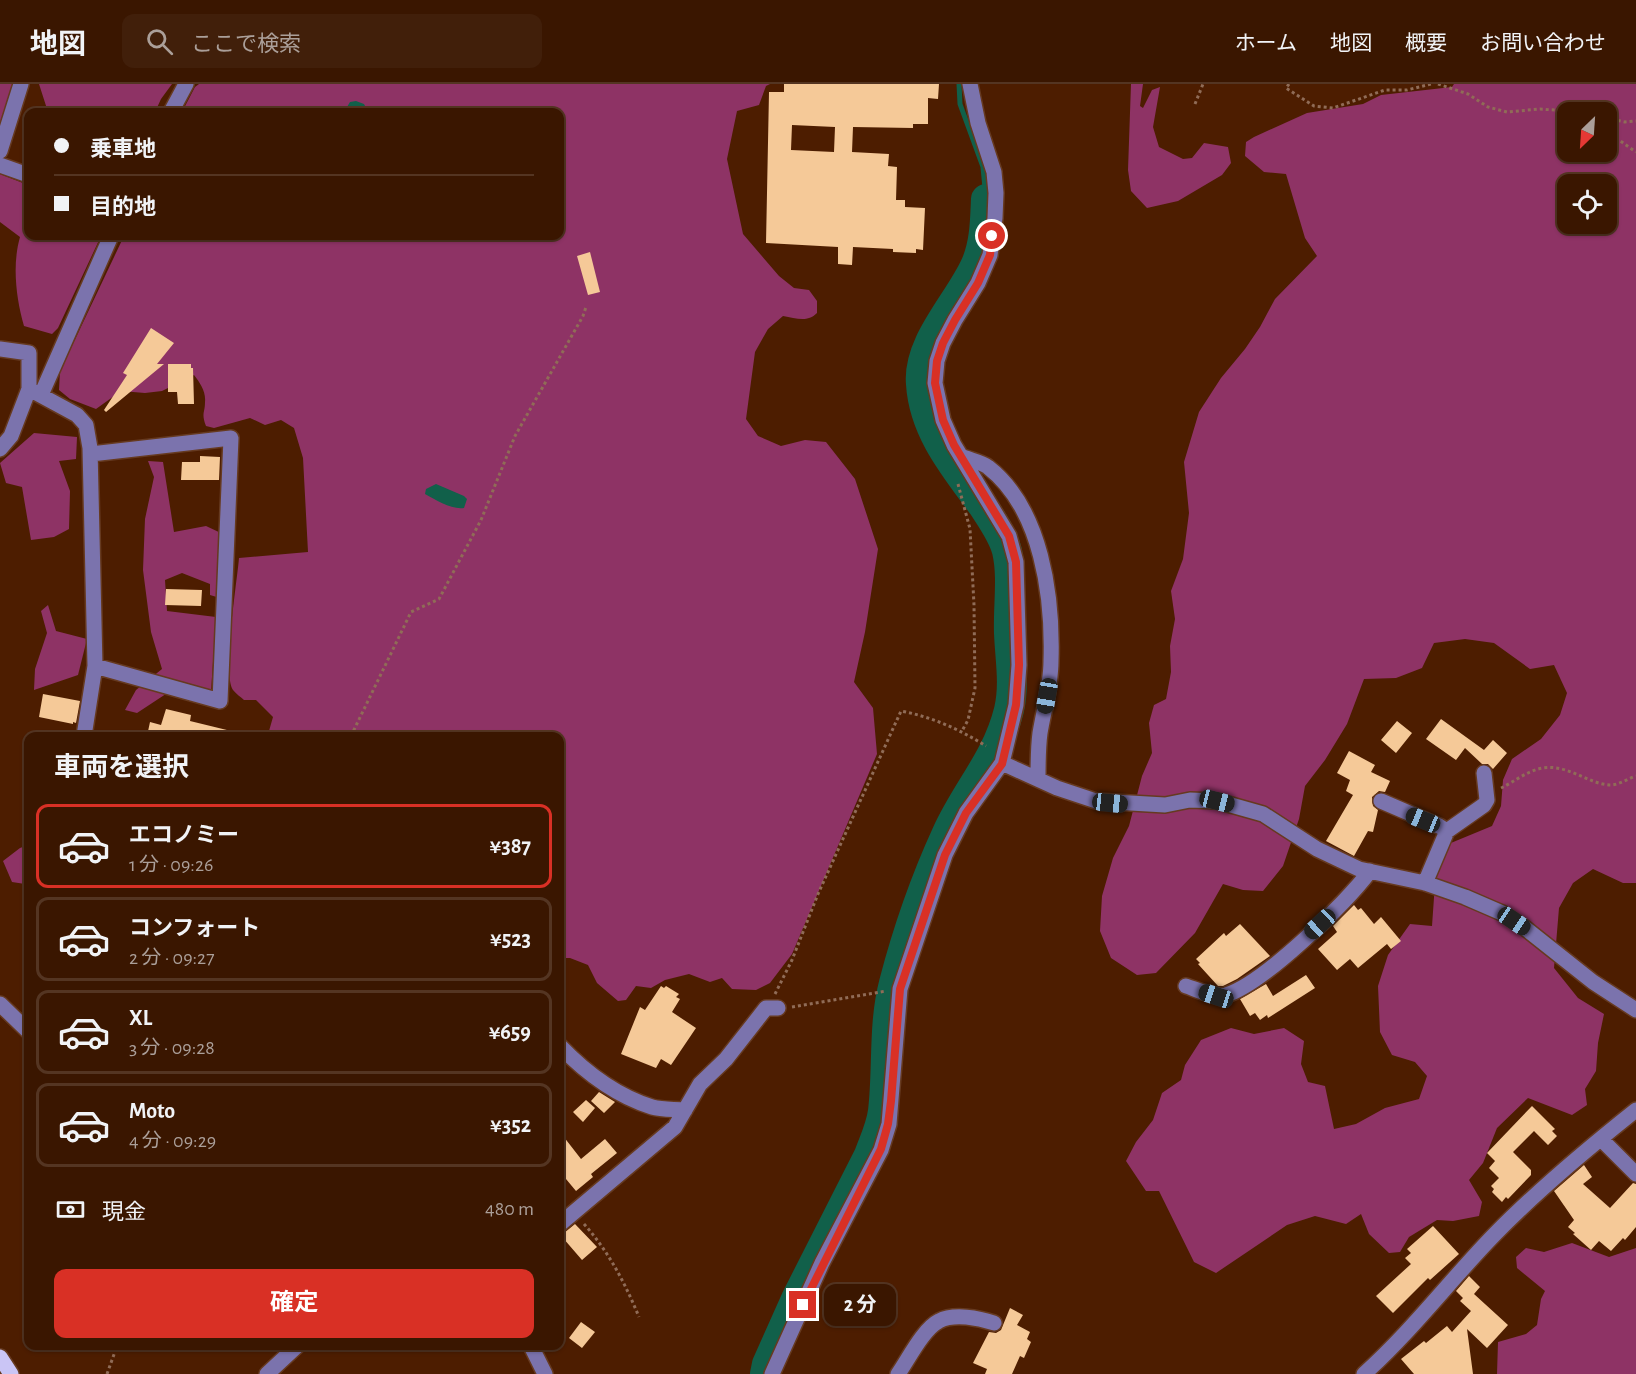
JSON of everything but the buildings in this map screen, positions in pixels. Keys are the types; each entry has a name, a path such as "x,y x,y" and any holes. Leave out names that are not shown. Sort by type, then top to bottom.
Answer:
{"main road":[{"path":"0,1357 11,1374"}],"street":[{"path":"0,151 21,84"},
{"path":"173,108 186,84"},
{"path":"772,1374 822,1263 881,1149 891,1101 899,992 945,855 966,813 1002,764 1016,705 1019,665 1016,562 1009,536 954,445 943,420 935,383 937,361 943,343 978,283 990,255 995,218 994,172 978,123 970,84"},
{"path":"0,165 24,174"},
{"path":"0,449 11,436 58,356 109,240"},
{"path":"0,349 58,356"},
{"path":"29,353 35,392"},
{"path":"35,392 77,415 86,425 91,454 95,666 85,732"},
{"path":"91,454 231,438 220,701 95,666"},
{"path":"963,457 987,466 1011,490 1028,520 1044,567 1050,616 1052,662 1040,733 1038,779"},
{"path":"1002,764 1096,801 1165,805 1190,800 1217,801 1263,814 1317,849 1359,869 1425,884 1466,897 1502,913 1525,928 1593,982 1636,1010"},
{"path":"1425,884 1447,831 1484,805 1487,800 1484,773"},
{"path":"1381,801 1447,831"},
{"path":"1186,986 1216,996 1224,996 1241,988 1280,962 1333,911 1370,871"},
{"path":"0,1004 24,1027"},
{"path":"564,1221 675,1127 700,1084 772,1008"},
{"path":"564,1050 575,1062 602,1082 632,1098 654,1107 685,1110"},
{"path":"1365,1374 1385,1356 1494,1234 1532,1197 1636,1110"},
{"path":"1600,1139 1636,1174"},
{"path":"898,1374 924,1335 940,1320 978,1317 994,1323"},
{"path":"267,1374 293,1350"},
{"path":"533,1350 545,1374"}],"path":[{"path":"1196,104 1203,84"},
{"path":"1289,84 1286,88 1314,106 1333,108 1385,90 1407,90 1431,84"},
{"path":"1438,84 1468,94 1488,107 1507,112 1557,110"},
{"path":"1617,120 1636,121"},
{"path":"1617,139 1636,152"},
{"path":"353,732 411,612 440,599 481,520 515,436 584,316 586,307"},
{"path":"957,481 970,530 974,605 975,688 970,713 962,731"},
{"path":"899,992 772,1008 818,894 901,711 920,715 962,731 986,746"},
{"path":"1486,795 1536,769 1545,767 1579,774 1608,785 1617,785 1636,776"},
{"path":"573,1213 601,1243 625,1284 639,1317"},
{"path":"108,1374 116,1350"}],"shaded area":[{"path":"0,84 13,84 3,122 0,121"},
{"path":"39,84 172,84 157,108 47,108"},
{"path":"199,84 770,84 766,86 759,105 737,111 727,159 743,234 779,276 794,288 809,290 817,301 817,313 805,319 783,316 768,329 755,352 746,419 758,436 781,446 805,440 826,442 855,479 878,549 865,632 854,682 873,708 877,754 792,954 770,983 756,990 732,989 722,978 710,982 689,974 665,980 651,988 636,986 626,1000 618,1001 597,983 588,965 564,958 564,732 269,732 273,717 256,700 244,700 233,690 230,681 233,606 239,558 308,552 303,458 294,428 281,420 265,425 250,418 214,428 206,426 203,416 205,394 194,375 162,391 145,393 121,391 96,409 70,399 59,390 60,371 122,240 564,240 564,108 184,108 195,87"},
{"path":"1131,84 1143,84 1140,106 1143,108 1152,90 1160,87 1153,127 1159,147 1183,159 1192,158 1204,143 1228,147 1231,163 1222,175 1178,201 1147,208 1131,191 1128,170"},
{"path":"1454,84 1636,84 1636,883 1623,883 1593,869 1573,883 1559,908 1554,968 1578,998 1604,1014 1598,1043 1596,1071 1585,1089 1587,1105 1572,1115 1528,1098 1497,1128 1483,1163 1469,1180 1482,1202 1479,1216 1453,1221 1437,1220 1409,1237 1400,1252 1389,1253 1369,1234 1361,1214 1346,1224 1315,1216 1287,1225 1216,1273 1194,1262 1159,1191 1146,1191 1126,1161 1136,1142 1153,1120 1162,1093 1181,1080 1185,1065 1201,1040 1231,1028 1254,1034 1284,1028 1304,1041 1301,1064 1308,1082 1325,1086 1334,1129 1356,1124 1385,1108 1419,1099 1427,1076 1415,1062 1392,1055 1380,1032 1378,986 1388,955 1410,924 1432,926 1436,869 1446,845 1492,826 1501,806 1503,780 1512,759 1541,739 1560,715 1567,693 1554,665 1530,669 1494,643 1465,639 1434,643 1422,668 1396,678 1364,679 1347,724 1325,760 1305,786 1299,819 1283,866 1263,891 1243,890 1223,884 1195,933 1156,973 1137,975 1111,958 1100,931 1102,896 1113,858 1129,826 1142,776 1152,753 1149,723 1154,705 1166,699 1171,672 1170,646 1175,619 1171,591 1183,559 1189,513 1184,462 1199,412 1221,378 1260,327 1275,299 1317,256 1305,238 1286,174 1264,172 1245,156 1246,142 1307,113 1363,104 1381,95 1452,87"},
{"path":"356,101 364,104 366,108 346,108 350,102"},
{"path":"0,174 24,183 24,240 99,240 58,328 52,334 24,326 16,282 16,259 20,237 0,222"},
{"path":"34,433 77,437 76,459 59,461 70,491 69,529 54,537 31,540 22,487 6,483 0,463"},
{"path":"148,461 163,462 174,532 206,526 223,534 220,598 210,595 210,584 182,573 165,580 167,611 216,617 211,692 178,686 137,713 125,710 136,690 162,669 151,632 143,570 145,519 154,477"},
{"path":"436,484 464,496 467,499 464,508 449,506 425,494 426,489"},
{"path":"48,605 56,631 87,639 78,675 34,690 35,669 47,633 41,611"},
{"path":"24,846 24,884 12,882 3,861"},
{"path":"1572,1243 1609,1257 1636,1248 1636,1374 1497,1374 1498,1342 1526,1334 1537,1325 1541,1299 1545,1291 1517,1268 1516,1257 1526,1248 1544,1252"}],"waterway":[{"path":"959,84 960,104 983,167 986,199"},
{"path":"765,1374 767,1364 796,1299 869,1155 877,1134 883,1111 891,999 905,945 939,851 955,817 997,744 1004,728 1011,700 1010,571 1007,551 993,522 952,464 935,434 923,402 921,384 922,368 932,337 969,278 979,256 984,232 986,199"}],"route":[{"path":"803,1305 881,1149 891,1101 900,989 945,855 966,813 1002,764 1016,705 1019,665 1016,562 1009,536 954,445 943,420 935,383 937,361 943,343 978,283 990,255 992,236"}]}
